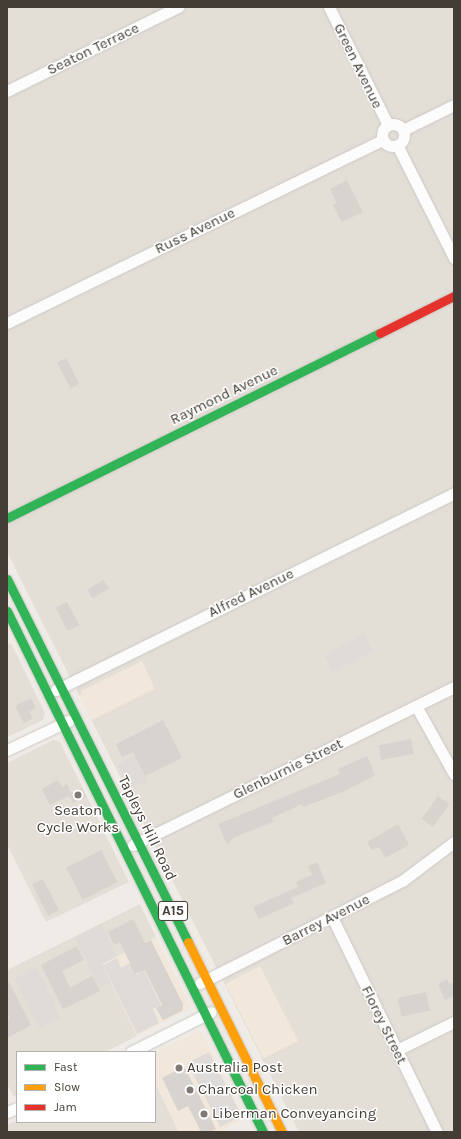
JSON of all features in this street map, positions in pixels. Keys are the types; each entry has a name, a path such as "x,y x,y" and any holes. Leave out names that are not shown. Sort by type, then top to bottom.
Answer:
{"main road":[{"name":"Raymond Avenue","path":"7,518 454,296"},
{"name":"Tapleys Hill Road","path":"7,579 280,1127"},
{"name":"Tapleys Hill Road","path":"7,611 261,1131"}],"street":[{"name":"Seaton Terrace","path":"7,91 178,7"},
{"name":"Green Avenue","path":"329,7 388,124"},
{"path":"403,130 454,105"},
{"path":"388,124 398,124 403,130 404,137 397,145 388,145 383,140 382,133 388,124"},
{"name":"Russ Avenue","path":"7,323 383,140"},
{"path":"397,145 454,258"},
{"name":"Alfred Avenue","path":"48,694 454,493"},
{"name":"Glenburnie Street","path":"123,851 454,687"},
{"path":"416,706 438,751 454,774"},
{"path":"7,750 76,717"},
{"name":"Barrey Avenue","path":"191,988 402,881 454,842"},
{"name":"Florey Street","path":"332,917 437,1132"},
{"path":"133,1051 220,1008"},
{"path":"397,1050 454,1022"},
{"path":"261,1131 280,1127"}],"shaded area":[{"path":"7,7 454,7 454,1132 299,1132 7,552"},
{"path":"364,634 373,651 333,672 324,655"},
{"path":"11,643 45,713 43,720 7,737 7,645"},
{"path":"142,661 155,689 92,720 80,697 81,691"},
{"path":"53,740 60,742 129,882 46,922 7,844 7,763"},
{"path":"135,756 147,780 130,789 118,765"},
{"path":"140,904 156,937 102,964 137,1036 107,1051 16,1051 16,1096 14,1097 7,1084 7,970"},
{"path":"101,924 117,956 102,964 111,983 100,988 75,938"},
{"path":"156,937 190,1005 187,1011 137,1036 102,964"},
{"path":"117,958 121,968 130,963 136,975 144,970 161,1005 153,1009 159,1023 137,1034 103,965"},
{"path":"260,966 298,1041 263,1059 225,984"},
{"path":"36,968 60,1017 39,1028 15,978"},
{"path":"201,1030 243,1115 241,1121 219,1132 179,1132 156,1085 156,1052"},
{"path":"209,1052 242,1116 220,1127 188,1063"},
{"path":"156,1085 179,1132 7,1132 7,1125 16,1120 16,1123 156,1123"}],"building":[{"path":"347,180 363,212 342,222 333,205 337,203 330,189"},
{"path":"66,358 79,384 70,388 57,363"},
{"path":"104,580 109,589 92,598 87,589"},
{"path":"67,602 79,625 68,631 56,608"},
{"path":"31,698 36,708 29,712 33,718 24,723 15,706"},
{"path":"163,720 182,758 145,776 133,752 122,757 116,744"},
{"path":"411,739 414,754 381,760 379,745"},
{"path":"367,756 375,775 347,790 303,807 302,804 272,818 273,822 235,837 227,844 218,824 340,774 338,769"},
{"path":"58,780 62,787 67,784 71,793 82,788 86,797 73,803 69,796 50,805 42,789"},
{"path":"438,796 449,804 433,827 422,819"},
{"path":"398,824 409,845 385,858 379,847 372,850 367,842"},
{"path":"101,850 117,882 83,900 66,868"},
{"path":"317,862 326,883 291,898 294,903 259,919 253,907 298,887 296,882 312,875 308,866"},
{"path":"43,879 59,910 48,916 32,884"},
{"path":"133,919 145,943 151,940 183,1004 182,1011 163,1020 156,1008 162,1005 145,970 135,974 120,942 114,945 108,932"},
{"path":"77,946 84,960 62,971 70,988 92,976 100,991 63,1009 41,965"},
{"path":"7,978 31,1025 7,1038 7,1020 10,1019 7,1013"},
{"path":"447,979 450,984 454,982 454,996 445,1000 438,984"},
{"path":"426,992 430,1011 402,1017 398,998"},
{"path":"184,1066 216,1129 210,1132 201,1132 188,1106 178,1111 162,1078"}],"traffic: fast":[{"path":"7,518 380,333"},
{"path":"7,579 188,942"},
{"path":"7,611 263,1132"}],"traffic: slow":[{"path":"188,942 282,1132"}],"traffic: jam":[{"path":"380,333 454,296"}],"place":[{"name":"Seaton Cycle Works","path":"78,795"},
{"name":"Australia Post","path":"179,1068"},
{"name":"Charcoal Chicken","path":"190,1090"},
{"name":"Liberman Conveyancing","path":"204,1114"}]}
